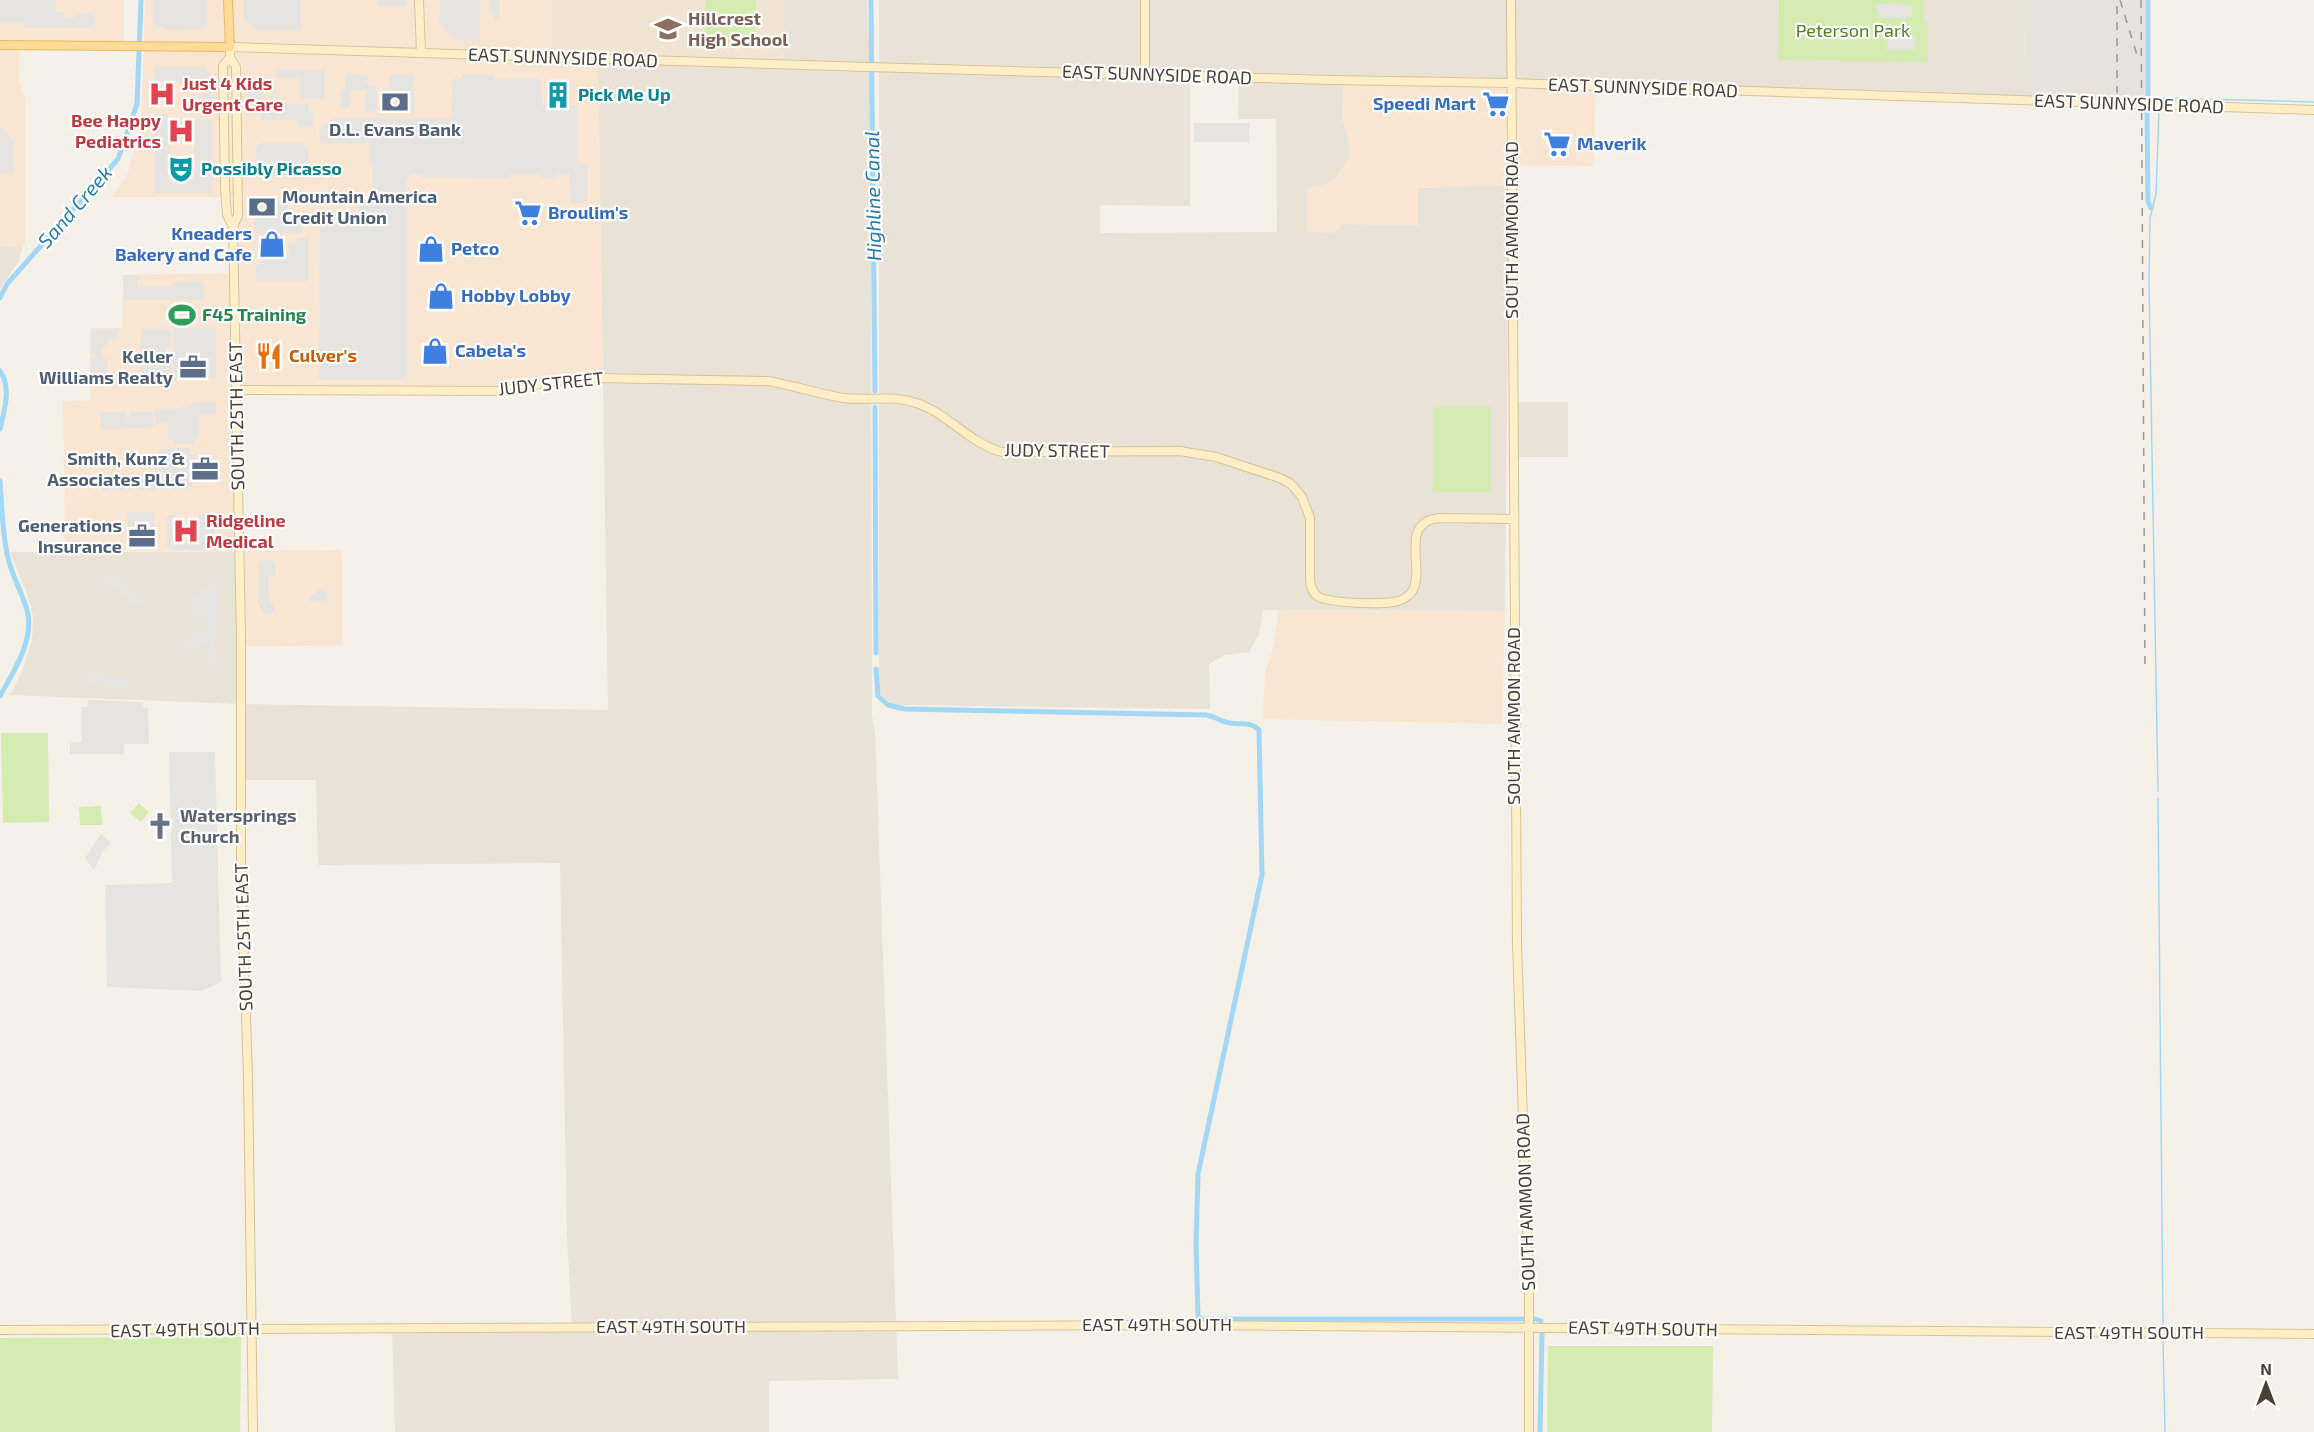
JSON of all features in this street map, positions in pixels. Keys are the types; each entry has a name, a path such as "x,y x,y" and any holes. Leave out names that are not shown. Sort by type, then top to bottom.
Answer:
{"main road":[{"name":"SOUTH 25TH EAST","path":"228,0 230,47"},
{"name":"EAST SUNNYSIDE ROAD","path":"0,45 230,47"}],"street":[{"path":"419,0 421,53"},
{"path":"1144,75 1145,0"},
{"name":"SOUTH AMMON ROAD","path":"1511,0 1517,944 1529,1327 1529,1432"},
{"name":"EAST SUNNYSIDE ROAD","path":"230,47 873,68 1510,83 2314,110"},
{"name":"SOUTH 25TH EAST","path":"230,47 230,57 236,67 238,215 234,227 236,390 253,1432"},
{"name":"SOUTH 25TH EAST","path":"230,57 223,66 223,143 227,215 234,227"},
{"name":"JUDY STREET","path":"236,390 499,391 558,381 598,378 766,381 844,398 913,402 938,415 980,444 1002,452 1180,450 1216,457 1280,478 1296,489 1308,508 1310,518 1310,584 1315,594 1328,601 1392,602 1406,597 1415,584 1417,533 1422,525 1431,520 1441,518 1513,519"},
{"name":"EAST 49TH SOUTH","path":"0,1330 896,1325 1529,1327 2314,1334"}],"shaded area":[{"path":"0,0 124,0 124,45 20,45 19,81 25,98 25,243 22,247 0,246"},
{"path":"0,0 56,0 56,12 64,12 64,19 73,19 74,13 95,13 95,28 24,28 24,23 0,23"},
{"path":"145,0 553,0 553,57 598,59 603,378 499,391 236,390 239,551 342,550 343,645 240,647 239,552 65,551 63,401 90,400 90,328 123,328 123,275 234,273 233,197 112,197 127,175 141,125"},
{"path":"153,0 207,0 207,25 203,25 203,29 165,30 164,27 153,27"},
{"path":"243,0 301,0 301,30 256,30 243,19"},
{"path":"378,0 406,0 406,6 378,6"},
{"path":"440,0 480,0 480,41 456,40 439,23"},
{"path":"489,0 499,0 499,20 494,20 494,14 489,14"},
{"name":"Hillcrest High School","path":"553,0 784,0 784,65 553,57"},
{"path":"784,0 867,0 870,67 872,717 875,731 898,1379 769,1381 769,1432 395,1432 392,1328 572,1327 567,1234 560,863 318,865 316,780 241,780 239,704 10,695 23,669 32,640 33,617 28,596 10,552 239,552 240,704 608,710 598,59 784,64"},
{"path":"879,0 2024,0 2025,101 1344,81 1342,117 1350,145 1349,158 1336,178 1325,185 1343,224 1417,225 1418,188 1509,185 1505,611 1263,610 1259,634 1249,652 1225,655 1209,664 1210,709 895,705 885,699 879,691","holes":["1190,76 1239,78 1238,119 1276,119 1277,232 1100,233 1100,205 1190,206"]},
{"path":"2024,0 2145,0 2145,105 2025,101"},
{"path":"1875,4 1912,5 1912,15 1909,18 1880,18"},
{"path":"1888,36 1916,36 1914,50 1887,50"},
{"path":"154,67 206,67 206,72 211,74 211,101 201,101 201,83 154,83"},
{"path":"276,70 325,70 325,99 300,99 300,78 276,78"},
{"path":"346,75 367,75 367,85 374,85 377,90 377,110 366,113 366,90 351,90 351,107 341,109 340,90 345,87"},
{"path":"390,75 414,75 415,112 405,112 405,90 390,90"},
{"path":"462,75 493,75 493,79 541,79 542,105 577,105 577,164 587,164 587,203 570,203 569,174 556,174 556,178 541,178 540,174 510,174 510,178 422,177 422,174 410,174 407,179 407,380 319,380 320,222 359,222 359,204 364,204 373,186 373,164 369,164 369,143 321,143 319,132 323,125 334,118 451,118 452,79 462,79"},
{"path":"1344,81 1596,86 1593,166 1512,165 1509,185 1418,188 1418,225 1343,224 1334,233 1307,232 1307,188 1325,185 1336,178 1349,158 1350,145 1342,117"},
{"path":"250,87 262,87 262,104 309,104 309,112 313,113 313,127 297,127 297,120 261,120 261,116 256,112 250,112"},
{"path":"154,114 169,114 169,179 194,179 194,120 212,120 212,193 154,193"},
{"path":"1194,123 1249,123 1249,142 1194,142"},
{"path":"0,127 6,130 10,139 14,139 14,173 0,173"},
{"path":"261,143 304,143 304,146 309,147 309,172 305,172 305,176 273,176 270,171 257,174 256,146"},
{"path":"276,203 287,203 287,223 302,223 302,233 255,233 255,217 276,217"},
{"path":"296,238 309,238 309,281 256,281 256,265 261,265 261,255 289,255 289,243 296,243"},
{"path":"0,246 22,247 19,261 0,289"},
{"path":"123,275 137,275 138,287 171,287 172,282 204,281 204,300 124,300"},
{"path":"173,328 216,328 216,379 173,379"},
{"path":"91,329 118,329 118,339 107,339 107,346 102,347 102,358 107,358 107,386 91,383 91,359 95,359 95,354 91,353"},
{"path":"141,329 171,329 171,347 166,348 166,352 171,353 171,373 167,374 167,378 141,379 141,354 145,354 145,349 141,349"},
{"path":"197,402 216,402 216,415 199,415 199,439 194,439 194,444 174,444 174,440 168,440 168,423 155,423 155,409 177,409"},
{"path":"1516,402 1568,402 1568,457 1516,457"},
{"path":"153,411 153,428 127,429 127,416 130,416 130,412"},
{"path":"101,412 126,412 126,429 101,429"},
{"path":"190,448 190,454 195,454 196,484 191,484 190,489 159,489 159,485 155,485 155,490 128,490 127,474 154,474 154,454 159,454 159,449"},
{"path":"101,474 125,474 126,490 102,490"},
{"path":"127,512 154,512 154,529 128,529"},
{"path":"198,514 215,514 215,547 211,547 211,550 167,548 167,515 177,515 177,543 197,544"},
{"path":"263,559 275,561 275,576 269,576 269,599 276,610 266,616 258,603 258,562 263,562"},
{"path":"103,574 116,574 143,601 137,608 113,584 103,584"},
{"path":"214,583 217,586 213,590 221,592 220,608 215,609 215,611 220,611 220,630 215,631 214,648 218,662 207,666 203,654 208,652 204,643 201,643 201,648 184,647 184,635 203,632 203,610 192,620 185,613 188,610 184,606 206,584 210,587"},
{"path":"317,589 327,589 327,603 310,601 310,595 317,594"},
{"path":"1279,610 1505,611 1502,724 1263,719 1265,672 1273,649"},
{"path":"87,667 103,667 104,676 131,676 131,687 104,687 104,684 91,684"},
{"path":"88,700 143,702 143,707 148,708 149,744 124,744 124,754 70,754 70,743 82,742 81,707 87,707"},
{"path":"169,752 215,752 221,982 202,991 107,987 105,885 172,883"},
{"path":"101,834 111,843 103,851 94,870 85,858"}],"green space":[{"path":"705,0 756,0 755,47 705,46"},
{"name":"Peterson Park","path":"1779,0 1924,0 1924,23 1928,23 1928,62 1778,60"},
{"path":"1433,407 1491,407 1491,492 1433,492"},
{"path":"1,733 48,733 49,822 3,823"},
{"path":"139,803 149,812 141,822 130,813"},
{"path":"101,806 102,825 80,825 79,807"},
{"path":"241,1337 240,1432 0,1432 0,1338"},
{"path":"1548,1346 1713,1346 1712,1432 1547,1432"}],"waterway":[{"name":"Sand Creek","path":"0,298 7,284 118,159 137,104 141,0"},
{"name":"Highline Canal","path":"871,0 875,391"},
{"path":"2148,0 2148,96"},
{"path":"2159,101 2164,98 2314,102"},
{"path":"2147,111 2148,202 2151,208"},
{"path":"2158,791 2149,283 2150,218 2156,194 2159,111"},
{"name":"Sand Creek","path":"0,371 6,385 5,407 0,429"},
{"path":"875,407 876,653"},
{"name":"Sand Creek","path":"0,481 6,549 29,621 22,654 0,696"},
{"path":"876,669 878,696 888,705 905,709 1206,715 1234,724 1249,724 1259,730 1262,875 1198,1174 1196,1244 1198,1317 1203,1319 1525,1319"},
{"path":"2158,799 2163,1326"},
{"path":"1535,1319 1541,1321"},
{"path":"1540,1432 1542,1333"},
{"path":"2163,1340 2165,1432"}],"railway":[{"path":"2120,0 2137,55"},
{"path":"2141,0 2145,672"},
{"path":"2117,6 2117,93"}],"place":[{"name":"Hillcrest High School","path":"668,29"},
{"name":"Just 4 Kids Urgent Care","path":"162,94"},
{"name":"Pick Me Up","path":"558,95"},
{"name":"D.L. Evans Bank","path":"395,102"},
{"name":"Speedi Mart","path":"1496,104"},
{"name":"Bee Happy Pediatrics","path":"181,131"},
{"name":"Maverik","path":"1557,144"},
{"name":"Possibly Picasso","path":"181,169"},
{"name":"Mountain America Credit Union","path":"262,207"},
{"name":"Broulim's","path":"528,213"},
{"name":"Kneaders Bakery and Cafe","path":"272,244"},
{"name":"Petco","path":"431,249"},
{"name":"Hobby Lobby","path":"441,296"},
{"name":"F45 Training","path":"182,315"},
{"name":"Cabela's","path":"435,351"},
{"name":"Culver's","path":"269,356"},
{"name":"Keller Williams Realty","path":"193,367"},
{"name":"Smith, Kunz & Associates PLLC","path":"205,469"},
{"name":"Ridgeline Medical","path":"186,531"},
{"name":"Generations Insurance","path":"142,536"},
{"name":"Watersprings Church","path":"160,826"}]}
